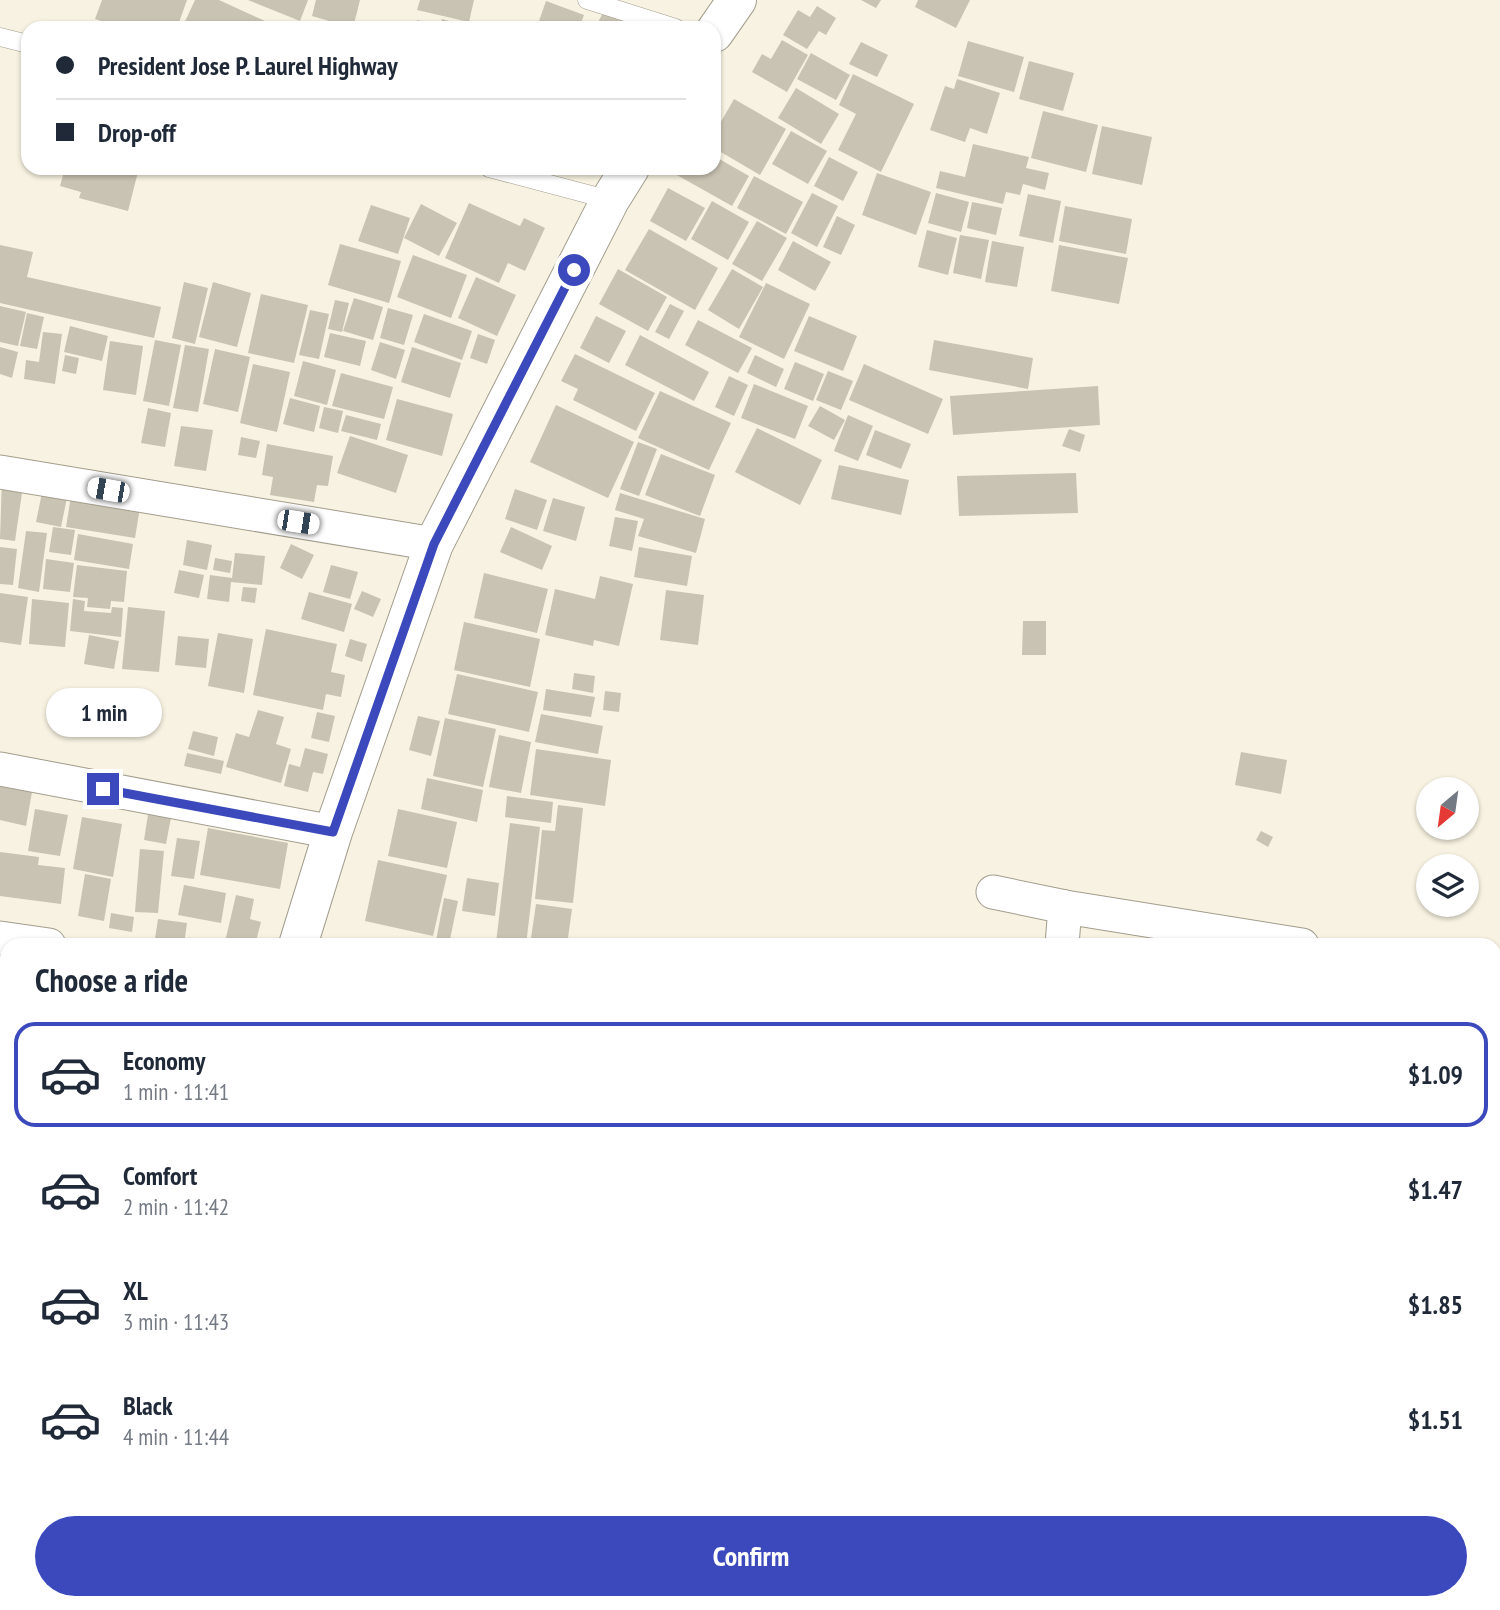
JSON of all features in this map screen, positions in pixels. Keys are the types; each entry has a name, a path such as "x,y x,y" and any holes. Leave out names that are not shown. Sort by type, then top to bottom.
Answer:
{"highway":[{"path":"721,23 737,0"},
{"path":"300,938 333,832 434,544 610,200 626,175"}],"street":[{"path":"0,472 434,544"},
{"path":"0,769 333,832"},
{"path":"993,892 1203,938"},
{"path":"1063,938 1065,907"}],"lane":[{"path":"587,0 654,21"},
{"path":"0,37 21,42"},
{"path":"515,175 610,200"}],"building":[{"path":"102,0 187,0 180,21 95,19"},
{"path":"195,0 219,0 265,21 185,21"},
{"path":"248,0 308,0 300,21"},
{"path":"316,0 360,0 355,21 329,21 312,16"},
{"path":"420,0 474,0 469,21 417,10"},
{"path":"861,0 881,0 876,8"},
{"path":"918,0 970,0 956,28 915,7"},
{"path":"546,1 584,15 582,21 539,21"},
{"path":"817,6 836,18 826,35 819,31 807,49 783,35 798,10 810,17"},
{"path":"605,9 626,21 599,21"},
{"path":"782,40 808,55 787,92 752,72 762,54 771,59"},
{"path":"968,41 1024,57 1014,92 958,76"},
{"path":"861,42 888,55 877,77 849,64"},
{"path":"811,53 850,75 836,100 797,79"},
{"path":"1029,61 1074,73 1063,111 1019,99"},
{"path":"853,74 914,104 881,172 838,150 856,114 839,105"},
{"path":"957,79 1000,93 987,134 970,128 965,142 930,130 945,86 954,89"},
{"path":"796,88 839,114 821,144 778,118"},
{"path":"734,99 786,129 760,175 721,152 721,122"},
{"path":"1043,111 1098,125 1086,172 1031,158"},
{"path":"1102,126 1152,137 1142,185 1092,174"},
{"path":"791,131 827,151 808,184 772,164"},
{"path":"973,144 1029,157 1026,168 1049,173 1045,190 1023,184 1020,195 1006,192 1003,204 936,188 940,171 965,177"},
{"path":"829,157 858,172 843,201 814,186"},
{"path":"721,160 749,176 732,206 677,175 721,175"},
{"path":"877,173 931,192 916,235 862,215"},
{"path":"63,175 137,175 128,211 79,198 81,192 60,186"},
{"path":"754,176 803,202 786,234 737,208"},
{"path":"668,188 705,208 686,241 650,221"},
{"path":"812,193 838,206 817,247 791,233"},
{"path":"936,193 969,202 961,232 928,223"},
{"path":"1028,194 1061,201 1053,243 1019,236"},
{"path":"712,201 749,222 728,260 691,239"},
{"path":"972,202 1002,208 996,235 967,228"},
{"path":"469,203 520,226 524,218 545,228 525,271 508,263 499,283 445,258"},
{"path":"421,204 457,223 439,256 404,238"},
{"path":"371,205 410,218 398,254 358,241"},
{"path":"1065,206 1132,219 1126,254 1059,241"},
{"path":"837,216 855,225 841,255 823,247"},
{"path":"757,221 787,238 762,281 732,264"},
{"path":"649,229 718,268 695,310 625,270"},
{"path":"927,230 957,238 948,275 918,267"},
{"path":"960,235 989,240 981,279 953,273"},
{"path":"793,241 831,262 815,291 778,270"},
{"path":"992,241 1024,247 1017,287 985,282"},
{"path":"340,244 401,261 389,303 328,285"},
{"path":"0,245 33,252 27,277 161,307 154,338 0,303"},
{"path":"1059,245 1128,258 1119,304 1051,291"},
{"path":"413,255 467,275 451,318 397,297"},
{"path":"618,269 667,297 648,331 599,304"},
{"path":"732,269 763,287 739,329 708,310"},
{"path":"476,277 516,295 497,336 458,318"},
{"path":"184,282 208,288 195,344 172,338"},
{"path":"213,282 251,293 237,347 199,337"},
{"path":"766,283 810,304 784,359 739,337"},
{"path":"261,294 308,305 294,363 248,353"},
{"path":"354,298 383,307 373,340 343,331"},
{"path":"335,300 349,303 342,332 328,329"},
{"path":"670,304 684,311 669,339 655,332"},
{"path":"0,306 26,312 18,346 0,342"},
{"path":"388,308 413,315 404,345 380,338"},
{"path":"310,310 329,314 319,359 299,355"},
{"path":"27,313 44,317 37,349 20,346"},
{"path":"424,314 472,331 462,360 414,342"},
{"path":"596,316 626,331 609,363 580,348"},
{"path":"809,316 857,336 843,371 794,351"},
{"path":"698,320 752,348 738,373 685,345"},
{"path":"70,326 108,336 102,361 64,352"},
{"path":"43,332 62,334 55,384 24,379 26,360 39,362"},
{"path":"330,333 366,341 360,366 324,357"},
{"path":"478,334 495,340 487,364 470,358"},
{"path":"640,335 709,372 694,401 625,365"},
{"path":"155,340 181,345 169,406 143,401"},
{"path":"934,340 1033,358 1028,389 929,370"},
{"path":"110,341 143,346 136,395 103,390"},
{"path":"380,342 405,350 396,379 371,370"},
{"path":"185,345 209,349 198,412 173,408"},
{"path":"0,347 18,352 12,378 0,374"},
{"path":"412,347 461,363 450,398 401,382"},
{"path":"215,349 250,357 238,412 203,404"},
{"path":"575,354 655,393 636,431 573,400 578,389 561,381"},
{"path":"65,355 79,358 76,374 62,371"},
{"path":"755,355 784,369 776,387 747,373"},
{"path":"303,361 336,370 327,405 294,396"},
{"path":"795,362 824,374 813,401 784,389"},
{"path":"253,364 290,372 277,432 240,423"},
{"path":"864,364 943,399 928,434 849,400"},
{"path":"828,371 853,381 841,410 816,400"},
{"path":"341,373 393,387 384,419 332,406"},
{"path":"729,376 748,385 734,416 715,407"},
{"path":"754,384 808,406 795,439 741,418"},
{"path":"1098,386 1100,425 953,435 950,396"},
{"path":"660,391 731,423 709,470 638,438"},
{"path":"290,398 320,406 314,432 283,424"},
{"path":"397,399 453,414 442,456 386,440"},
{"path":"556,405 634,442 608,498 530,462"},
{"path":"820,406 845,420 834,440 808,426"},
{"path":"324,407 343,411 338,433 319,428"},
{"path":"148,408 171,413 165,447 141,443"},
{"path":"346,415 381,424 377,440 341,431"},
{"path":"848,415 873,426 858,461 834,451"},
{"path":"181,426 213,430 206,471 174,466"},
{"path":"757,428 822,460 800,505 735,472"},
{"path":"1069,429 1085,435 1080,452 1062,446"},
{"path":"875,430 911,444 901,469 866,455"},
{"path":"350,436 408,455 396,493 337,473"},
{"path":"241,437 260,441 256,458 238,455"},
{"path":"638,442 657,449 639,496 620,489"},
{"path":"267,444 333,456 328,486 317,485 314,502 270,495 273,477 262,475"},
{"path":"661,454 715,475 700,516 645,495"},
{"path":"839,465 909,480 901,515 831,499"},
{"path":"1076,473 1078,513 959,516 957,476"},
{"path":"2,476 24,479 15,541 0,539"},
{"path":"44,483 69,488 61,527 36,522"},
{"path":"515,489 547,500 537,530 505,519"},
{"path":"72,490 141,501 135,538 66,527"},
{"path":"620,493 705,519 696,553 638,536 644,519 615,510"},
{"path":"553,498 585,507 576,541 543,531"},
{"path":"615,517 638,521 632,551 609,546"},
{"path":"53,527 75,530 71,555 49,552"},
{"path":"511,527 552,546 542,570 500,552"},
{"path":"26,531 47,533 39,592 18,588"},
{"path":"78,534 133,544 129,569 74,560"},
{"path":"187,540 212,545 207,570 183,565"},
{"path":"291,544 314,555 302,579 280,568"},
{"path":"0,547 17,549 13,585 0,584"},
{"path":"639,547 692,556 687,586 634,577"},
{"path":"235,553 265,556 262,585 231,582 229,602 207,599 210,575 232,578"},
{"path":"215,558 232,561 230,573 213,570"},
{"path":"46,559 74,563 70,592 43,589"},
{"path":"77,565 127,571 124,602 111,601 110,609 87,607 88,598 73,597"},
{"path":"331,565 358,572 350,599 323,592"},
{"path":"179,570 204,575 199,598 174,593"},
{"path":"484,573 548,589 537,633 474,618"},
{"path":"600,576 633,584 619,646 594,640 593,646 545,635 555,589 595,599"},
{"path":"243,587 257,588 255,603 241,601"},
{"path":"666,590 704,595 698,645 660,640"},
{"path":"362,591 381,599 373,617 354,609"},
{"path":"309,592 352,604 344,632 301,619"},
{"path":"0,593 28,597 21,645 0,642"},
{"path":"32,599 69,603 65,647 29,644"},
{"path":"73,599 85,601 84,611 111,613 112,607 123,608 121,637 70,631"},
{"path":"128,607 165,611 159,672 122,669"},
{"path":"1023,621 1046,621 1046,655 1022,655"},
{"path":"464,622 540,639 530,687 454,670"},
{"path":"266,629 337,644 331,672 345,675 341,697 326,694 323,710 253,695"},
{"path":"218,633 253,639 244,693 208,686"},
{"path":"89,635 119,641 114,669 84,664"},
{"path":"178,636 209,639 206,668 175,665"},
{"path":"350,639 367,644 362,662 345,656"},
{"path":"574,673 595,676 593,693 572,689"},
{"path":"457,674 538,692 529,732 448,714"},
{"path":"546,689 595,697 591,717 543,710"},
{"path":"605,691 621,693 619,712 603,710"},
{"path":"258,710 284,717 276,744 291,749 281,783 226,767 236,733 249,737"},
{"path":"317,712 335,716 329,742 311,738"},
{"path":"541,714 603,726 598,754 535,742"},
{"path":"418,716 440,721 431,756 409,750"},
{"path":"445,718 496,729 483,787 433,776"},
{"path":"193,731 218,737 214,756 188,749"},
{"path":"499,735 531,742 521,793 489,787"},
{"path":"305,748 328,754 323,774 313,772 308,792 284,786 289,764 300,767"},
{"path":"536,749 611,760 605,806 530,795"},
{"path":"1241,752 1287,760 1281,794 1235,785"},
{"path":"187,753 224,761 221,774 184,766"},
{"path":"427,778 483,790 477,822 421,809"},
{"path":"0,785 32,792 26,826 0,820"},
{"path":"507,796 553,802 551,823 505,817"},
{"path":"150,802 173,807 166,844 144,840"},
{"path":"558,805 583,808 573,903 535,899 542,830 555,831"},
{"path":"35,809 68,815 60,856 28,851"},
{"path":"398,809 457,822 447,868 388,856"},
{"path":"82,817 122,824 113,877 73,869"},
{"path":"510,823 540,827 527,938 497,938"},
{"path":"208,828 288,843 280,889 200,875"},
{"path":"1261,831 1273,837 1268,847 1256,840"},
{"path":"177,838 200,841 194,879 171,876"},
{"path":"140,849 164,851 158,913 135,912"},
{"path":"0,852 39,857 38,865 65,868 61,904 0,896"},
{"path":"378,860 447,875 433,936 365,921"},
{"path":"85,874 111,879 104,921 78,916"},
{"path":"467,878 499,883 495,916 462,911"},
{"path":"184,885 226,893 221,923 178,915"},
{"path":"236,895 254,899 250,919 261,922 257,938 226,938"},
{"path":"444,898 458,901 450,938 437,938"},
{"path":"536,904 572,909 568,938 531,938"},
{"path":"111,913 134,917 132,932 109,928"},
{"path":"158,919 187,923 185,938 155,938"}],"route":[{"path":"103,789 333,832 434,544 574,270"}]}
